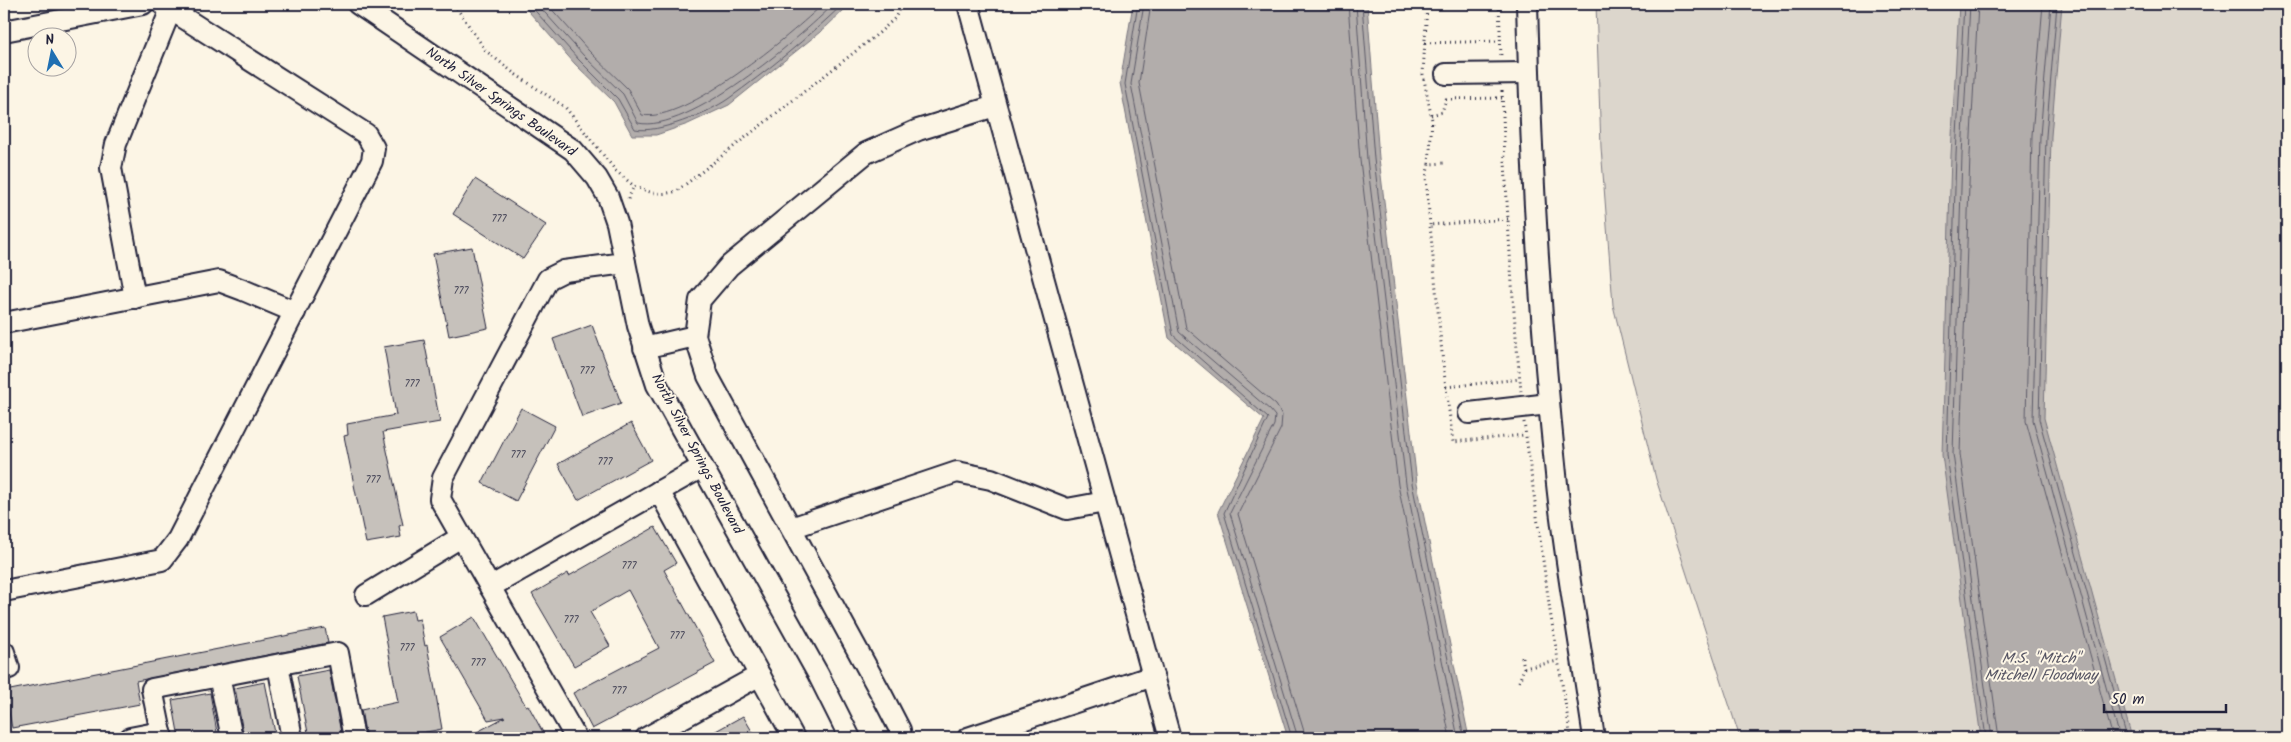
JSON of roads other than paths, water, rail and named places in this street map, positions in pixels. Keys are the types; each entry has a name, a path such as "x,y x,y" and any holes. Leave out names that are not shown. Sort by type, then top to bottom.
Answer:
{"street":[{"path":"4,30 143,4"},
{"name":"North Silver Springs Boulevard","path":"358,4 573,150 597,178 608,197 617,223 644,348 657,385 818,674 850,738"},
{"path":"968,4 1170,738"},
{"path":"1527,4 1529,73 1549,404 1557,486 1594,738"},
{"path":"4,591 162,560 178,540 372,161 374,148 366,134 166,6 116,144 111,168 135,298"},
{"path":"1446,74 1529,73"},
{"path":"901,738 900,730 883,697 708,376 695,336 700,300 729,266 866,153 918,130 996,106"},
{"path":"576,738 440,499 443,478 548,279 564,271 626,263"},
{"path":"4,323 219,281 295,312"},
{"path":"644,348 695,336"},
{"path":"1469,413 1549,404"},
{"path":"490,587 702,467"},
{"path":"791,528 957,472 991,480 1067,509 1105,502"},
{"path":"659,491 794,738"},
{"path":"366,594 461,537"},
{"path":"130,738 161,735 152,689 338,653 354,738"},
{"path":"278,665 292,738"},
{"path":"646,738 760,675"},
{"path":"220,676 232,738"},
{"path":"968,738 1153,676"}],"water":[{"path":"522,4 850,4 825,28 729,105 688,124 656,135 632,135 614,102 575,64"},
{"path":"1133,4 1367,4 1379,158 1417,483 1469,738 1288,738 1218,512 1264,419 1169,338 1120,83"},
{"name":"M.S. \"Mitch\" Mitchell Floodway","path":"1959,4 2062,4 2051,136 2044,418 2132,738 1981,738 1942,455 1951,155"}]}
